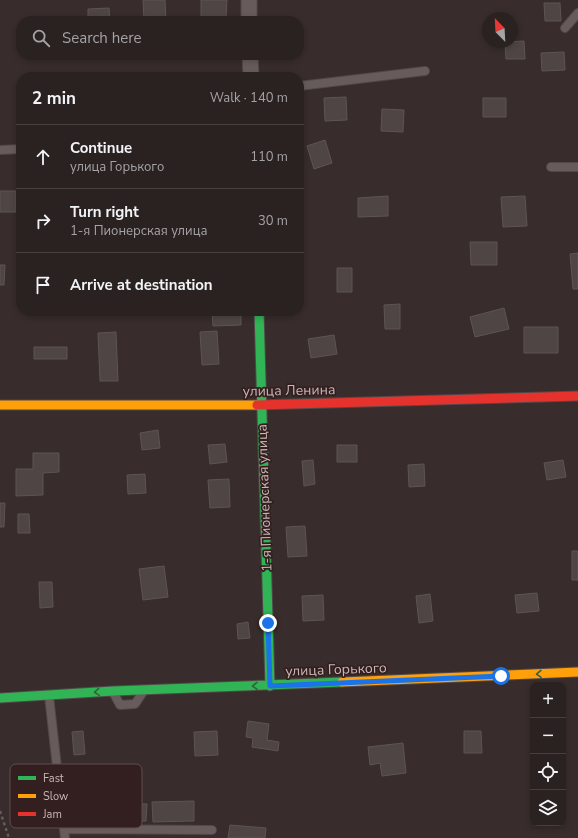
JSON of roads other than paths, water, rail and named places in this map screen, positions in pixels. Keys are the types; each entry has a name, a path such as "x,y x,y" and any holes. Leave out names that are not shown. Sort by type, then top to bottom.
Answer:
{"street":[{"path":"249,0 249,16"},
{"path":"250,60 251,72"},
{"name":"1-я Пионерская улица","path":"258,316 270,686"},
{"name":"улица Ленина","path":"0,405 262,405 578,396"},
{"name":"улица Горького","path":"0,698 113,691 270,686 578,672"}],"lane":[{"path":"565,28 578,13"},
{"path":"304,85 426,71"},
{"path":"0,150 16,149"},
{"path":"550,167 578,166"},
{"path":"113,691 120,705 135,704 145,690"},
{"path":"49,696 57,764"},
{"path":"65,838 64,829 212,830"}]}
